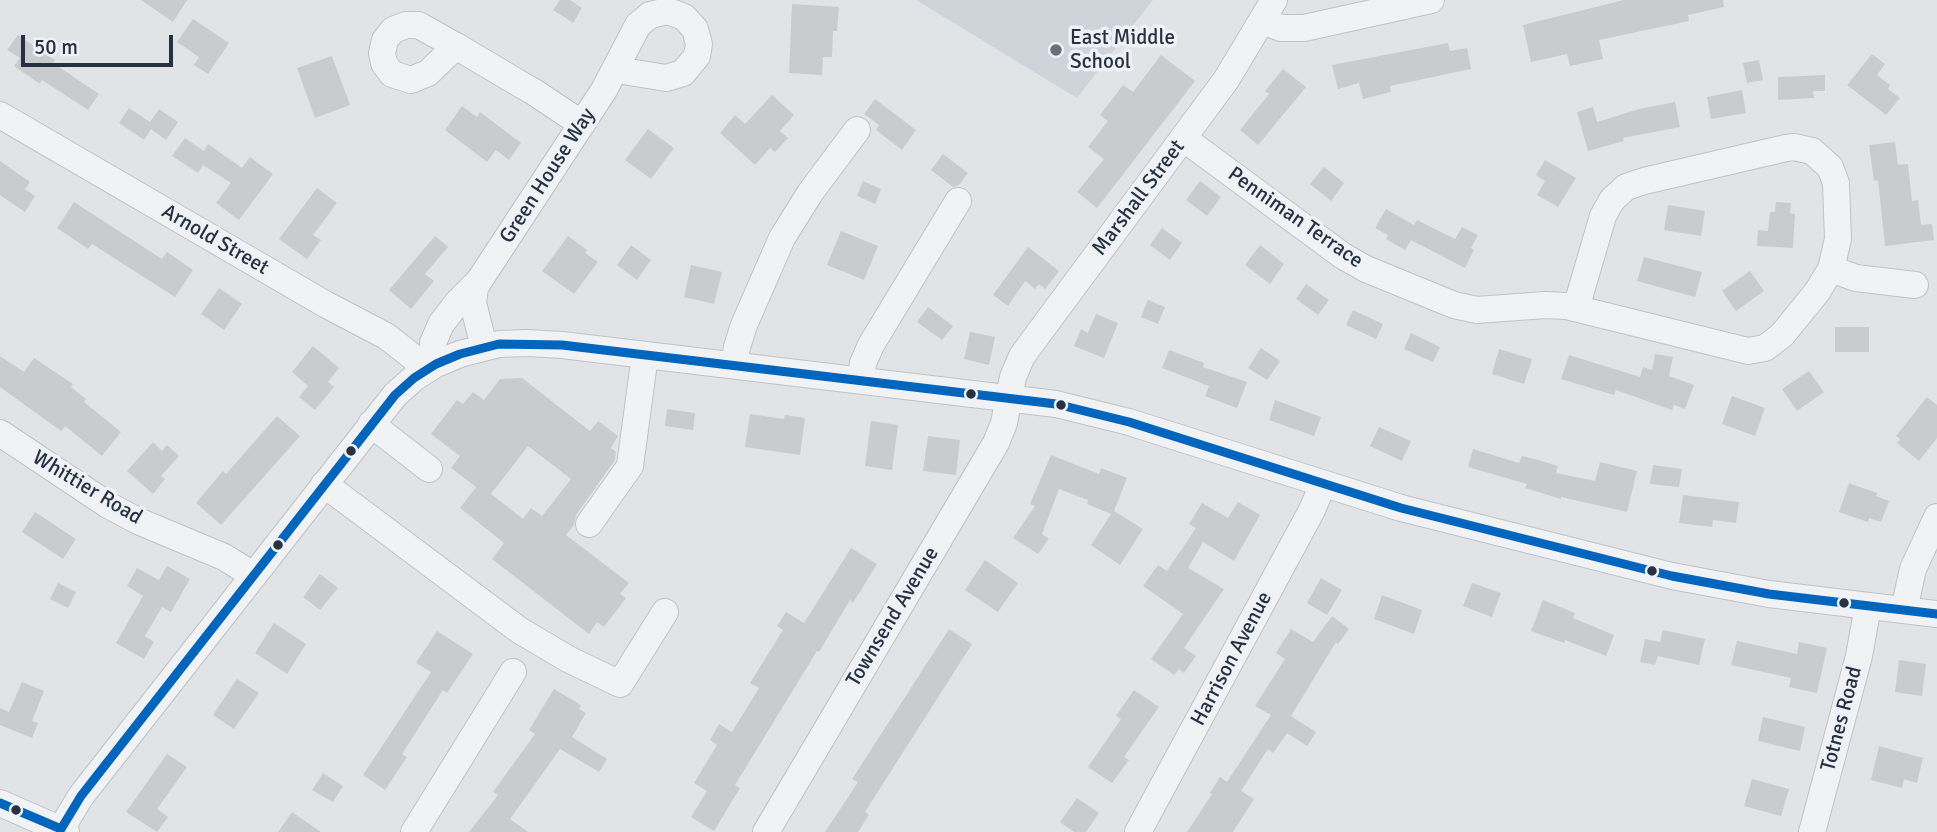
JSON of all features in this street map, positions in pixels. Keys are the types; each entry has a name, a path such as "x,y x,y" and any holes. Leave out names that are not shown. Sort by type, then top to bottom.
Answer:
{"street":[{"path":"1268,10 1282,29 1304,28 1431,0"},
{"name":"Marshall Street","path":"1009,398 1013,377 1022,356 1226,80 1268,10"},
{"path":"456,47 534,92 582,124"},
{"name":"Green House Way","path":"430,368 435,334 450,311 479,281 617,70"},
{"name":"Arnold Street","path":"0,115 386,337 430,368"},
{"path":"734,365 744,325 782,238 810,192 857,130"},
{"name":"Penniman Terrace","path":"1183,138 1332,249 1366,269 1466,309 1545,305 1576,309"},
{"path":"1794,147 1812,151 1825,160 1834,174 1838,239 1831,269 1817,292 1782,335 1765,348 1756,351 1739,350 1576,309 1603,216 1618,193 1643,181 1794,147"},
{"path":"861,380 863,363 871,345 958,201"},
{"path":"1831,269 1856,278 1915,285"},
{"path":"479,281 473,303 484,347"},
{"path":"0,803 63,830 81,796 395,395 430,368 484,347 527,343 1056,404 1129,422 1414,511 1672,576 1769,594 1937,614"},
{"path":"589,524 630,466 645,355"},
{"name":"Townsend Avenue","path":"766,832 996,443 1004,423 1009,398"},
{"path":"371,424 429,469"},
{"name":"Whittier Road","path":"0,432 108,505 138,521 224,557 253,575"},
{"path":"324,484 519,629 568,659 620,684 664,612"},
{"name":"Harrison Avenue","path":"1138,832 1312,510 1323,484"},
{"path":"1904,610 1913,569 1937,517"},
{"name":"Totnes Road","path":"1812,832 1859,656 1868,606"},
{"path":"414,832 513,672"}],"shaded area":[{"name":"East Middle School","path":"916,0 1153,0 1077,98"}],"building":[{"path":"141,0 187,0 173,22"},
{"path":"560,0 570,0 582,8 573,23 553,10"},
{"path":"1624,0 1723,0 1724,7 1688,15 1689,21 1599,40 1603,59 1570,66 1567,54 1531,62 1523,25"},
{"path":"792,4 839,7 837,31 833,31 832,57 823,57 822,75 789,73"},
{"path":"193,19 229,43 208,74 194,65 199,57 177,42"},
{"path":"18,35 99,94 88,110 42,80 40,84 14,66 20,58 7,50"},
{"path":"1448,43 1450,51 1467,48 1471,69 1390,86 1391,92 1363,99 1359,83 1338,89 1332,65"},
{"path":"1872,54 1885,64 1877,75 1890,85 1888,89 1900,98 1886,115 1847,85"},
{"path":"1161,55 1195,81 1097,208 1077,192 1104,159 1088,147 1108,121 1100,115 1123,85 1133,92"},
{"path":"332,56 350,105 315,118 297,68"},
{"path":"1759,60 1763,80 1747,83 1743,63"},
{"path":"1283,69 1306,87 1258,145 1240,130 1269,94 1265,91"},
{"path":"1825,75 1825,91 1813,91 1814,98 1778,100 1778,77"},
{"path":"1742,90 1746,113 1711,119 1707,97"},
{"path":"772,95 794,115 780,131 788,138 775,152 770,148 755,165 720,133 735,115 745,124"},
{"path":"875,99 916,130 902,150 876,130 879,125 864,114"},
{"path":"1675,102 1680,127 1623,138 1624,141 1588,151 1577,112 1593,107 1597,122 1639,109"},
{"path":"462,106 477,117 480,112 521,143 509,160 496,150 487,162 445,130"},
{"path":"129,108 150,122 159,109 178,122 166,140 151,129 144,140 119,123"},
{"path":"648,129 674,148 651,179 625,160"},
{"path":"185,138 204,151 208,144 242,168 250,157 273,174 239,220 216,203 231,183 203,165 198,173 172,156"},
{"path":"1895,142 1898,165 1908,164 1912,201 1918,200 1921,225 1932,224 1934,240 1885,246 1878,180 1874,181 1869,145"},
{"path":"943,154 968,173 959,185 953,187 931,170"},
{"path":"1545,160 1576,178 1558,207 1537,195 1545,181 1536,175"},
{"path":"0,161 30,182 25,189 35,196 25,212 0,195"},
{"path":"1324,167 1344,183 1331,201 1310,184"},
{"path":"863,181 881,189 875,204 857,196"},
{"path":"1200,181 1221,197 1207,216 1186,200"},
{"path":"317,188 337,203 313,235 321,240 307,259 279,239"},
{"path":"74,202 162,259 167,252 193,270 175,297 92,244 88,249 57,228"},
{"path":"1776,202 1791,203 1790,213 1795,214 1793,248 1757,246 1758,230 1768,231 1770,212 1775,212"},
{"path":"1668,205 1705,211 1701,236 1664,230"},
{"path":"1386,209 1414,225 1417,220 1455,239 1462,227 1478,235 1465,268 1411,240 1405,250 1386,239 1388,235 1375,228"},
{"path":"1162,228 1182,243 1170,260 1150,245"},
{"path":"841,231 878,246 864,280 827,265"},
{"path":"435,236 448,247 425,274 434,281 411,309 389,290"},
{"path":"568,236 598,262 574,294 542,271"},
{"path":"631,245 651,260 637,280 617,265"},
{"path":"1260,245 1284,264 1270,284 1245,265"},
{"path":"1028,247 1059,271 1045,289 1039,284 1035,289 1025,281 1008,306 993,295"},
{"path":"1644,257 1702,272 1695,297 1637,281"},
{"path":"691,265 722,272 714,304 684,297"},
{"path":"1750,271 1764,291 1736,311 1722,291"},
{"path":"1306,284 1329,300 1318,315 1296,299"},
{"path":"219,288 242,304 224,330 201,314"},
{"path":"1148,300 1165,307 1158,324 1141,317"},
{"path":"928,307 953,326 942,340 917,322"},
{"path":"1353,310 1383,324 1376,339 1346,325"},
{"path":"1096,314 1118,323 1104,358 1074,346 1081,329 1088,333"},
{"path":"1835,327 1869,327 1869,352 1835,352"},
{"path":"970,332 995,337 989,365 964,359"},
{"path":"1411,333 1440,347 1433,362 1404,349"},
{"path":"313,346 339,368 328,382 334,387 315,410 299,397 308,386 292,372"},
{"path":"1261,348 1280,361 1267,380 1248,368"},
{"path":"1499,349 1532,359 1524,384 1492,374"},
{"path":"1169,350 1204,363 1203,367 1247,382 1237,408 1205,396 1209,386 1162,368"},
{"path":"1655,354 1673,357 1669,376 1694,385 1685,409 1674,405 1672,410 1616,390 1614,395 1561,379 1569,355 1640,377 1643,367 1652,370"},
{"path":"0,356 24,372 34,358 73,384 71,387 86,399 84,402 121,432 102,456 65,426 61,431 0,387"},
{"path":"1809,371 1824,392 1797,411 1782,389"},
{"path":"522,378 590,431 598,421 618,436 611,448 616,452 615,460 576,515 574,525 566,535 629,583 620,594 626,598 604,627 597,622 589,634 492,559 504,543 460,508 476,487 451,468 460,456 431,434 457,400 463,404 473,392 484,400 500,379","holes":["528,446 571,479 542,516 531,508 523,519 491,494"]},
{"path":"1732,396 1765,408 1755,436 1722,424"},
{"path":"1927,397 1937,405 1937,438 1919,461 1897,443 1900,439 1896,436"},
{"path":"1275,400 1321,417 1314,436 1269,420"},
{"path":"667,409 695,413 693,430 665,426"},
{"path":"750,414 784,419 785,415 805,418 800,455 745,447"},
{"path":"277,416 300,436 221,525 196,503 223,471 226,474"},
{"path":"871,421 898,425 892,470 865,466"},
{"path":"1379,427 1411,441 1402,461 1370,446"},
{"path":"928,436 960,440 956,475 923,471"},
{"path":"153,442 162,451 167,445 179,456 161,476 165,479 153,494 127,471"},
{"path":"1473,449 1519,463 1522,456 1542,461 1558,466 1556,473 1595,481 1600,462 1637,471 1627,512 1561,499 1525,488 1527,484 1468,467"},
{"path":"1051,455 1099,474 1101,468 1127,478 1114,511 1143,529 1120,565 1091,545 1111,514 1087,504 1088,500 1059,489 1042,534 1049,539 1038,554 1013,538 1035,506 1030,504"},
{"path":"1653,465 1682,469 1679,487 1650,484"},
{"path":"1849,483 1877,493 1876,496 1889,501 1881,522 1869,518 1868,522 1839,512"},
{"path":"1683,495 1739,502 1736,523 1713,520 1712,527 1679,523"},
{"path":"1238,502 1260,515 1234,561 1203,542 1188,568 1224,589 1184,648 1196,656 1184,673 1179,669 1174,675 1151,659 1183,614 1143,586 1158,565 1167,571 1196,528 1189,524 1202,503 1228,518"},
{"path":"35,512 76,539 63,559 22,532"},
{"path":"851,548 877,564 853,603 850,600 819,652 817,651 735,785 740,788 714,831 691,817 707,791 694,783 717,745 710,740 719,724 732,732 759,688 750,683 783,630 777,626 786,612 804,623"},
{"path":"985,560 1018,583 998,612 965,590"},
{"path":"167,566 190,579 171,612 162,607 145,636 154,642 144,659 116,643 143,596 127,586 137,568 159,580"},
{"path":"320,574 338,588 320,610 303,597"},
{"path":"1321,578 1342,590 1327,615 1307,603"},
{"path":"58,583 76,592 68,608 50,599"},
{"path":"1472,583 1501,593 1492,617 1463,606"},
{"path":"1382,595 1422,610 1414,634 1374,619"},
{"path":"1543,600 1575,613 1573,618 1614,635 1606,656 1565,640 1564,643 1531,631"},
{"path":"1332,616 1349,629 1338,644 1336,642 1291,716 1316,732 1307,746 1287,733 1273,753 1268,749 1241,791 1254,799 1233,832 1187,832 1220,777 1227,782 1271,715 1255,706 1285,659 1276,653 1291,629 1313,642"},
{"path":"274,623 306,644 287,674 255,653"},
{"path":"949,629 972,644 865,812 869,815 858,832 825,832 858,782 852,779"},
{"path":"1663,630 1705,639 1699,665 1658,656 1655,665 1640,662 1645,639 1660,642"},
{"path":"437,631 473,654 447,693 443,690 402,754 407,757 385,790 363,775 431,672 416,663"},
{"path":"1737,641 1797,654 1799,642 1827,648 1817,693 1789,687 1791,678 1731,665"},
{"path":"1899,660 1926,664 1922,696 1895,692"},
{"path":"237,679 259,693 234,729 213,715"},
{"path":"22,682 44,691 32,721 38,723 32,738 0,725 0,708 9,712"},
{"path":"554,689 581,705 579,709 586,713 572,737 607,759 599,772 560,749 510,819 528,832 469,832 498,795 493,792 535,734 529,730"},
{"path":"1134,690 1159,707 1124,757 1129,760 1112,783 1088,767 1121,719 1116,716"},
{"path":"1763,717 1805,727 1800,751 1758,741"},
{"path":"1879,746 1923,758 1917,783 1904,779 1902,788 1871,780"},
{"path":"167,754 187,767 157,809 168,817 157,832 126,812"},
{"path":"323,773 343,786 333,802 312,790"},
{"path":"1752,779 1789,789 1781,816 1744,806"},
{"path":"1077,798 1099,813 1086,832 1074,832 1060,822"},
{"path":"292,812 321,832 278,832"}],"transit line":[{"path":"0,803 61,829 81,796 395,395 414,378 436,364 460,354 499,344 562,345 1056,404 1129,422 1401,508 1672,576 1769,594 1937,614"}],"place":[{"name":"East Middle School","path":"1056,50"}]}
